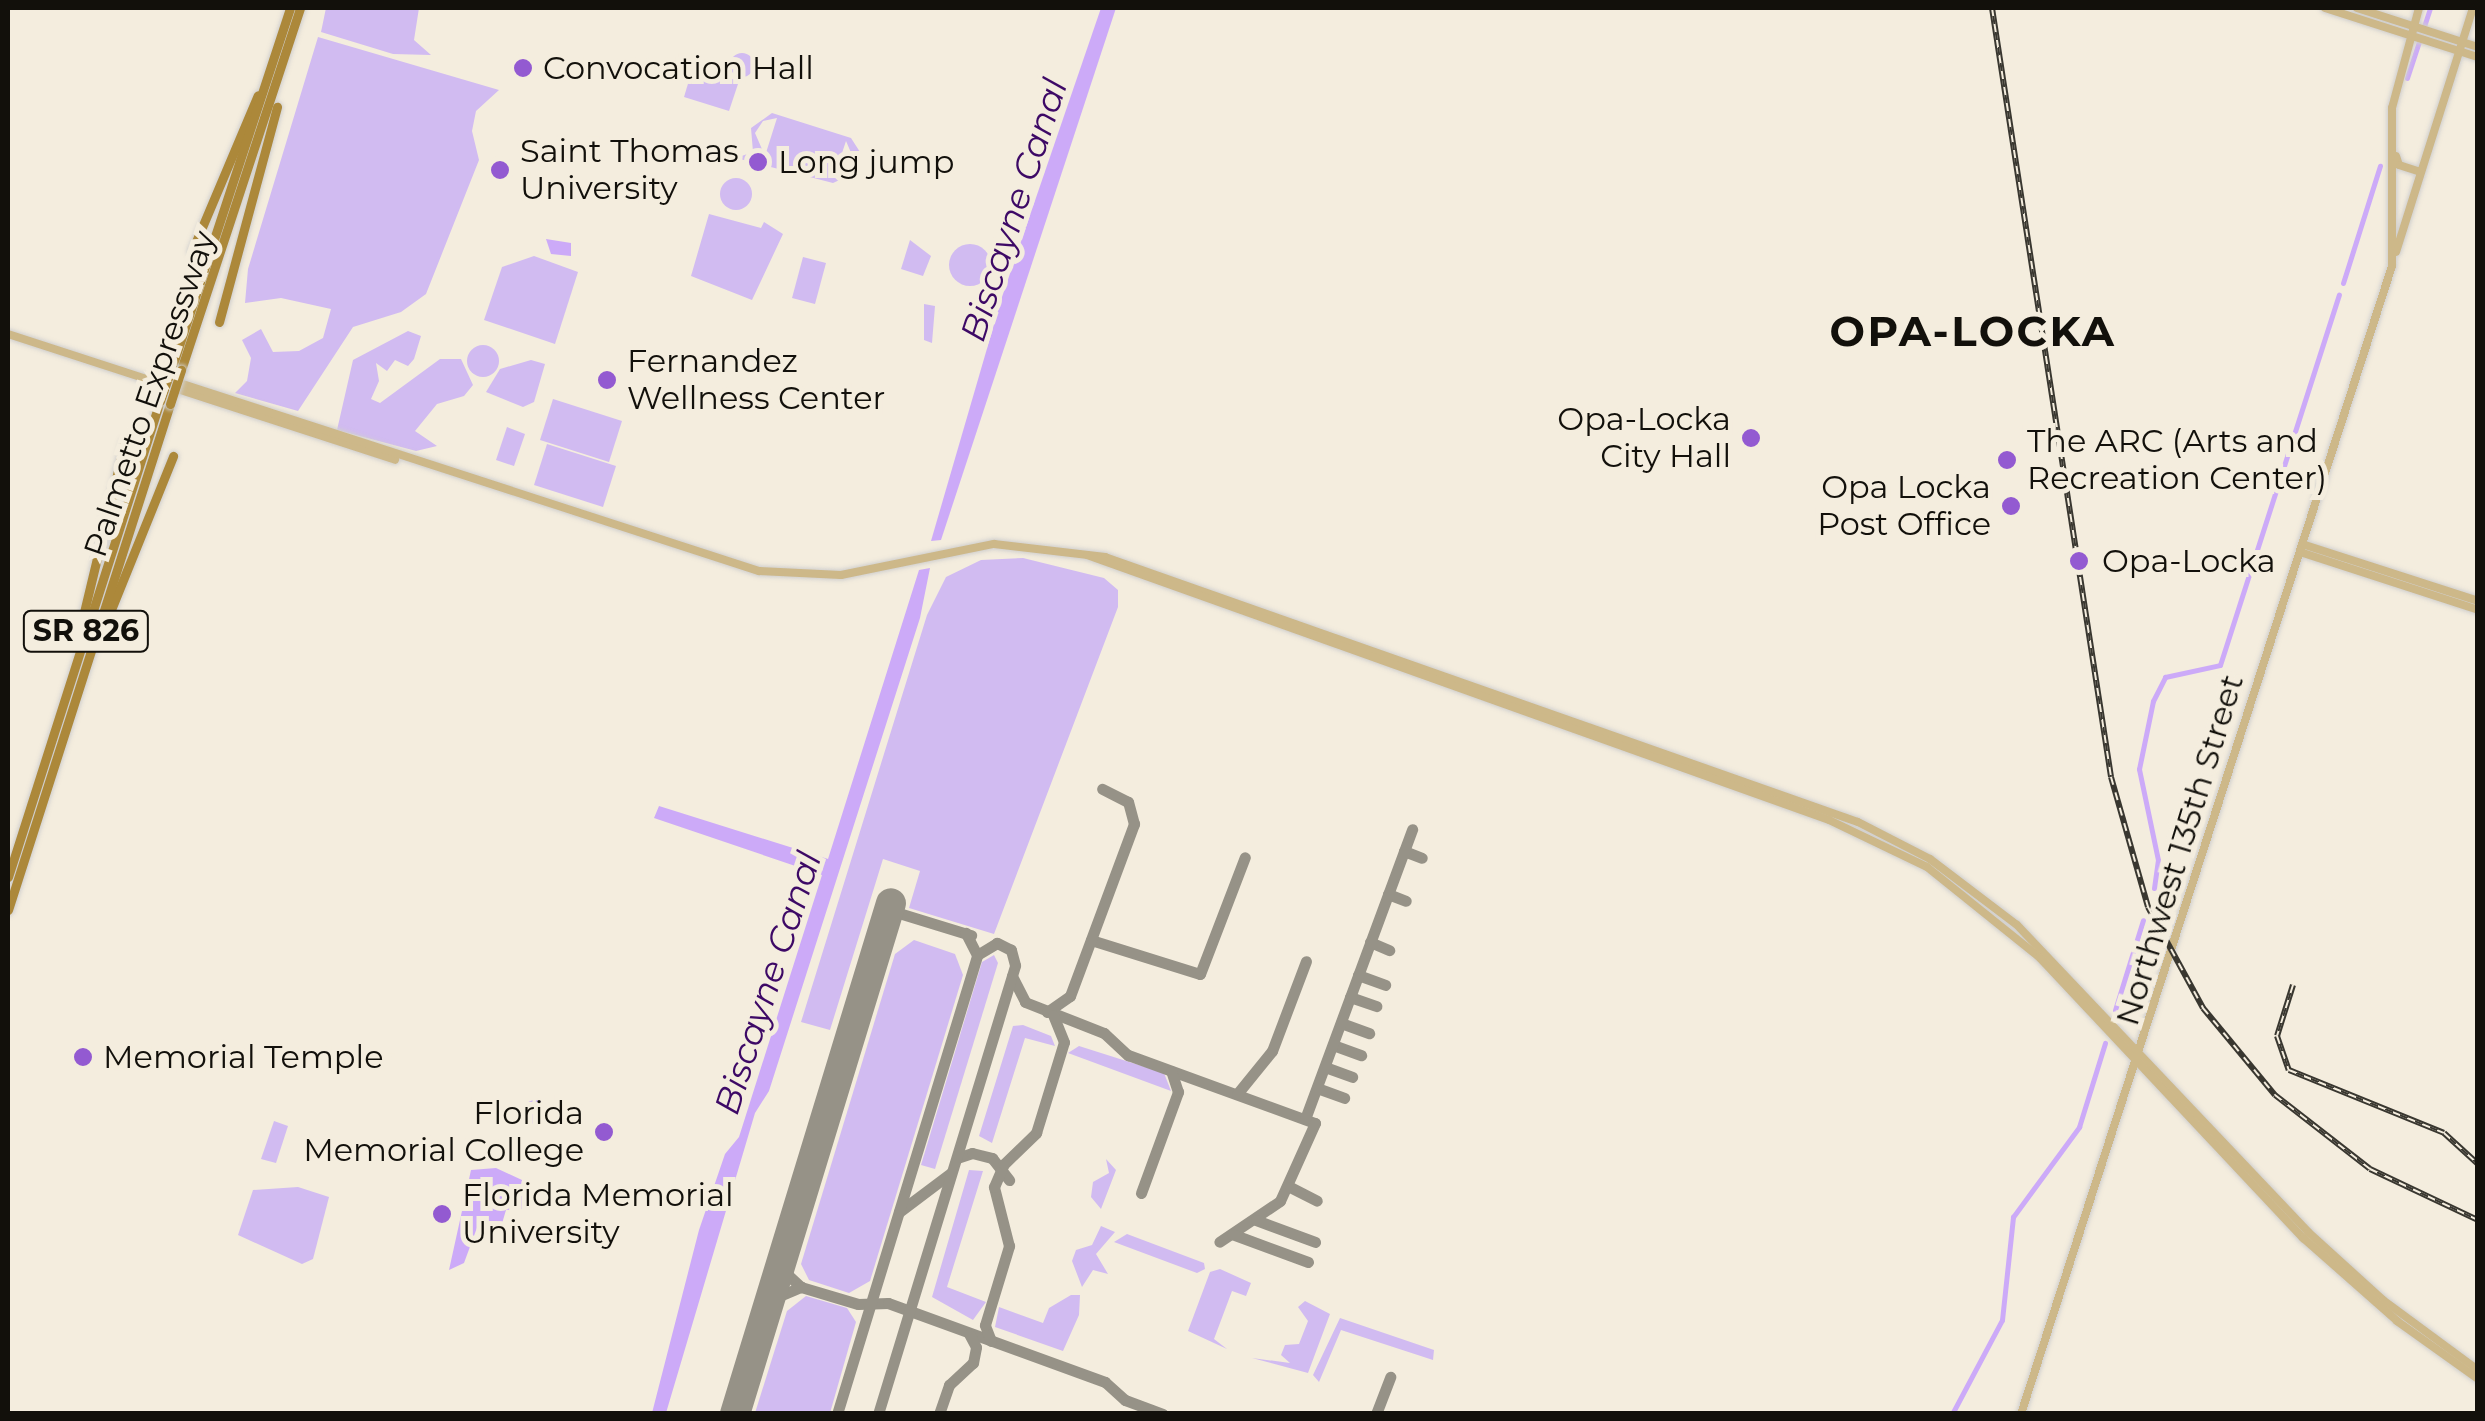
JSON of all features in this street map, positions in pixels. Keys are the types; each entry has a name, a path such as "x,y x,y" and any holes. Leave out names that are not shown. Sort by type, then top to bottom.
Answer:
{"highway":[{"name":"Palmetto Expressway","path":"177,369 290,8"},
{"name":"Palmetto Expressway","path":"8,910 17,863 68,688 300,8"},
{"path":"219,322 288,50"},
{"path":"192,251 273,66"},
{"name":"Palmetto Expressway","path":"8,877 17,863 87,662 165,402"},
{"path":"68,688 124,442"},
{"path":"87,662 173,456"}],"main road":[{"path":"2324,8 2413,31"},
{"path":"2357,8 2427,36 2478,47"},
{"path":"2392,266 2393,102 2419,8"},
{"path":"2392,266 2473,8"},
{"path":"2460,46 2478,57"},
{"path":"2393,102 2397,162 2420,172"},
{"name":"Northwest 135th Street","path":"2022,1414 2141,1059 2392,266"},
{"path":"8,334 148,378 158,376 414,463 759,570 840,575 994,544 1083,553 1874,838 1992,912 2336,1259 2478,1370"},
{"path":"2301,548 2478,601"},
{"path":"2301,548 2478,610"},
{"path":"2141,1059 2303,1238 2384,1310 2478,1379"}],"shaded area":[{"path":"326,8 419,8 414,40 431,55 393,54 321,32"},
{"path":"1101,8 1116,8 941,540 931,541 1002,297"},
{"path":"318,37 499,90 476,111 472,131 479,160 426,294 401,312 353,327 298,411 235,393 247,381 251,358 242,340 261,329 273,352 299,351 323,338 331,309 281,298 245,303 248,269"},
{"path":"742,53 754,65 742,77 730,65"},
{"path":"693,67 739,81 729,111 684,97"},
{"path":"772,113 851,138 860,152 857,172 833,183 736,158 753,152 751,128","holes":["777,118 765,156 755,133 763,121","846,141 855,162 835,178 834,177"]},
{"path":"736,178 748,182 752,194 748,206 736,210 724,206 720,194 724,182"},
{"path":"709,214 761,228 764,222 783,234 752,300 691,276"},
{"path":"546,239 571,243 571,256 551,254"},
{"path":"910,240 931,256 923,276 901,269"},
{"path":"970,244 985,250 991,265 985,280 970,286 955,280 949,265 955,250"},
{"path":"534,256 578,272 555,344 484,320 502,267"},
{"path":"803,257 826,263 815,304 792,298"},
{"path":"924,304 935,306 932,343 924,340"},
{"path":"408,331 421,336 414,359 408,366 395,360 387,371 376,363 379,381 371,399 380,403 440,359 461,359 473,385 464,396 437,404 415,431 437,446 416,451 337,430 353,360"},
{"path":"483,345 494,350 499,361 494,372 483,377 472,372 467,361 472,350"},
{"path":"531,360 545,364 534,402 523,407 486,392 500,369"},
{"path":"553,399 622,421 609,462 540,440"},
{"path":"507,427 525,434 514,466 496,460"},
{"path":"547,444 616,466 603,507 534,485"},
{"path":"1023,558 1104,578 1118,590 1118,607 994,934 909,908 920,871 883,859 830,1030 801,1022 927,615 946,577 981,560"},
{"path":"930,568 920,618 769,1091 755,1113 666,1413 652,1413 699,1230 725,1154 739,1137 822,875 654,818 659,806 828,859 919,570"},
{"path":"914,940 955,954 963,975 870,1281 849,1293 809,1280 801,1264 895,954"},
{"path":"994,955 998,963 935,1169 921,1165 982,962"},
{"path":"1023,1025 1051,1036 1055,1046 1025,1038 992,1143 979,1136 1013,1026"},
{"path":"1079,1046 1164,1073 1171,1091 1068,1053"},
{"path":"535,1100 544,1103 544,1121 535,1124 526,1121 523,1112 526,1103"},
{"path":"274,1121 288,1126 276,1163 261,1159"},
{"path":"1106,1159 1116,1170 1101,1209 1091,1197 1093,1182 1109,1173"},
{"path":"496,1168 522,1180 524,1209 506,1210 501,1227 478,1225 464,1263 449,1270 471,1170"},
{"path":"969,1170 983,1171 947,1287 986,1302 973,1320 932,1297"},
{"path":"298,1187 329,1197 313,1259 302,1264 238,1235 253,1190"},
{"path":"1101,1226 1115,1232 1096,1254 1108,1274 1093,1270 1082,1287 1072,1261 1076,1250 1092,1245"},
{"path":"1127,1234 1204,1263 1205,1269 1197,1273 1114,1242"},
{"path":"1220,1269 1251,1283 1246,1296 1232,1291 1214,1339 1227,1349 1188,1331 1210,1272"},
{"path":"1071,1295 1080,1295 1079,1315 1063,1351 995,1327 999,1307 1043,1323 1049,1308"},
{"path":"806,1296 847,1308 856,1322 830,1413 755,1413 787,1311"},
{"path":"1305,1301 1330,1314 1308,1373 1252,1358 1290,1363 1281,1355 1285,1345 1299,1344 1308,1321 1298,1307"},
{"path":"1340,1318 1434,1350 1433,1360 1341,1330 1319,1382 1313,1375"}],"waterway":[{"path":"2407,78 2430,8"},
{"path":"2343,283 2380,166"},
{"path":"2154,888 2158,860 2139,769 2153,701 2165,677 2220,665 2339,295"},
{"path":"2115,1010 2143,920"},
{"path":"1952,1414 2002,1320 2013,1217 2079,1127 2105,1043"}],"taxiway":[{"path":"1047,1012 1070,996 1134,824 1128,802 1102,789"},
{"path":"1305,1119 1412,829"},
{"path":"1404,851 1422,858"},
{"path":"1091,940 1200,974 1245,857"},
{"path":"1388,894 1406,901"},
{"path":"889,910 971,935"},
{"path":"837,1414 977,955 966,933"},
{"path":"1370,942 1389,950"},
{"path":"878,1414 1015,965 1011,950 997,943 977,955"},
{"path":"1237,1094 1272,1051 1306,961"},
{"path":"1358,975 1385,985"},
{"path":"1012,976 1025,1002 1104,1033 1128,1055 1315,1123 1280,1201 1219,1242"},
{"path":"1350,997 1376,1006"},
{"path":"991,1341 985,1325 1009,1246 994,1187 1004,1164 1036,1133 1064,1042 1053,1015"},
{"path":"1341,1023 1369,1033"},
{"path":"1333,1045 1361,1055"},
{"path":"1325,1067 1352,1077"},
{"path":"1141,1193 1178,1092 1171,1071"},
{"path":"1317,1088 1344,1098"},
{"path":"957,1158 972,1153 992,1158 1009,1180"},
{"path":"899,1212 951,1173"},
{"path":"1290,1187 1317,1201"},
{"path":"1256,1220 1315,1242"},
{"path":"1232,1234 1308,1262"},
{"path":"784,1254 788,1275 801,1287 858,1304 888,1303 1105,1382 1125,1400 1163,1414"},
{"path":"770,1300 801,1287"},
{"path":"939,1414 949,1385 973,1363 976,1347 969,1334"},
{"path":"1376,1414 1390,1377"},
{"path":"736,1414 739,1401"}],"runway":[{"path":"735,1414 891,903"}],"railway":[{"path":"1992,8 2111,777 2148,907 2203,1008 2275,1095 2370,1169 2478,1220"},
{"path":"2293,985 2277,1036 2289,1070 2444,1133 2478,1164"}],"place":[{"name":"Convocation Hall","path":"523,68"},
{"name":"Long jump","path":"758,162"},
{"name":"Saint Thomas University","path":"500,170"},
{"name":"Fernandez Wellness Center","path":"607,380"},
{"name":"Opa-Locka City Hall","path":"1751,438"},
{"name":"The ARC (Arts and Recreation Center)","path":"2007,460"},
{"name":"Opa Locka Post Office","path":"2011,506"},
{"name":"Opa-Locka","path":"2079,561"},
{"name":"Memorial Temple","path":"83,1057"},
{"name":"Florida Memorial College","path":"604,1132"},
{"name":"Florida Memorial University","path":"442,1214"}],"district":[{"name":"OPA-LOCKA","path":"1973,331"}],"water label":[{"name":"Biscayne Canal","path":"1014,210"},
{"name":"Biscayne Canal","path":"768,983"}]}
